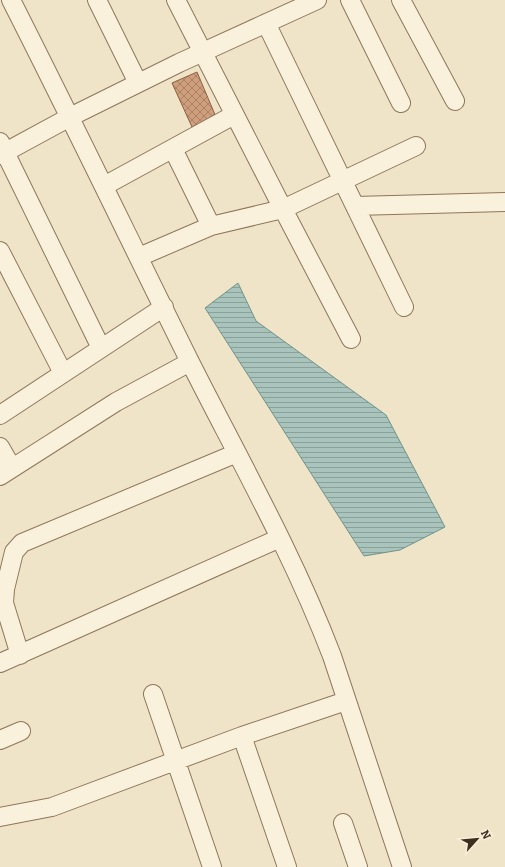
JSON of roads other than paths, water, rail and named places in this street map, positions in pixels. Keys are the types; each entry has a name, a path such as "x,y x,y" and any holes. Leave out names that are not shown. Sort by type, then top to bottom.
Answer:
{"street":[{"path":"11,0 139,256 190,362 280,538 317,619 332,656 402,867"},
{"path":"97,0 138,83"},
{"path":"176,0 282,209 351,339"},
{"path":"101,348 2,150 138,83 317,0"},
{"path":"350,0 401,103"},
{"path":"401,0 455,101"},
{"path":"266,23 404,307"},
{"path":"104,186 234,115"},
{"path":"139,256 211,226 282,209 416,146"},
{"path":"173,149 211,226"},
{"path":"355,206 505,202"},
{"path":"0,250 63,373"},
{"path":"0,415 164,307"},
{"path":"0,448 6,472 116,402 190,362"},
{"path":"237,453 22,544 14,552 2,590 10,659 280,538"},
{"path":"153,694 212,867"},
{"path":"0,817 52,807 242,736 346,701"},
{"path":"0,740 21,731"},
{"path":"242,736 287,867"},
{"path":"343,823 358,867"}],"water":[{"path":"238,283 256,321 386,415 445,527 400,550 364,556 205,308"}]}
